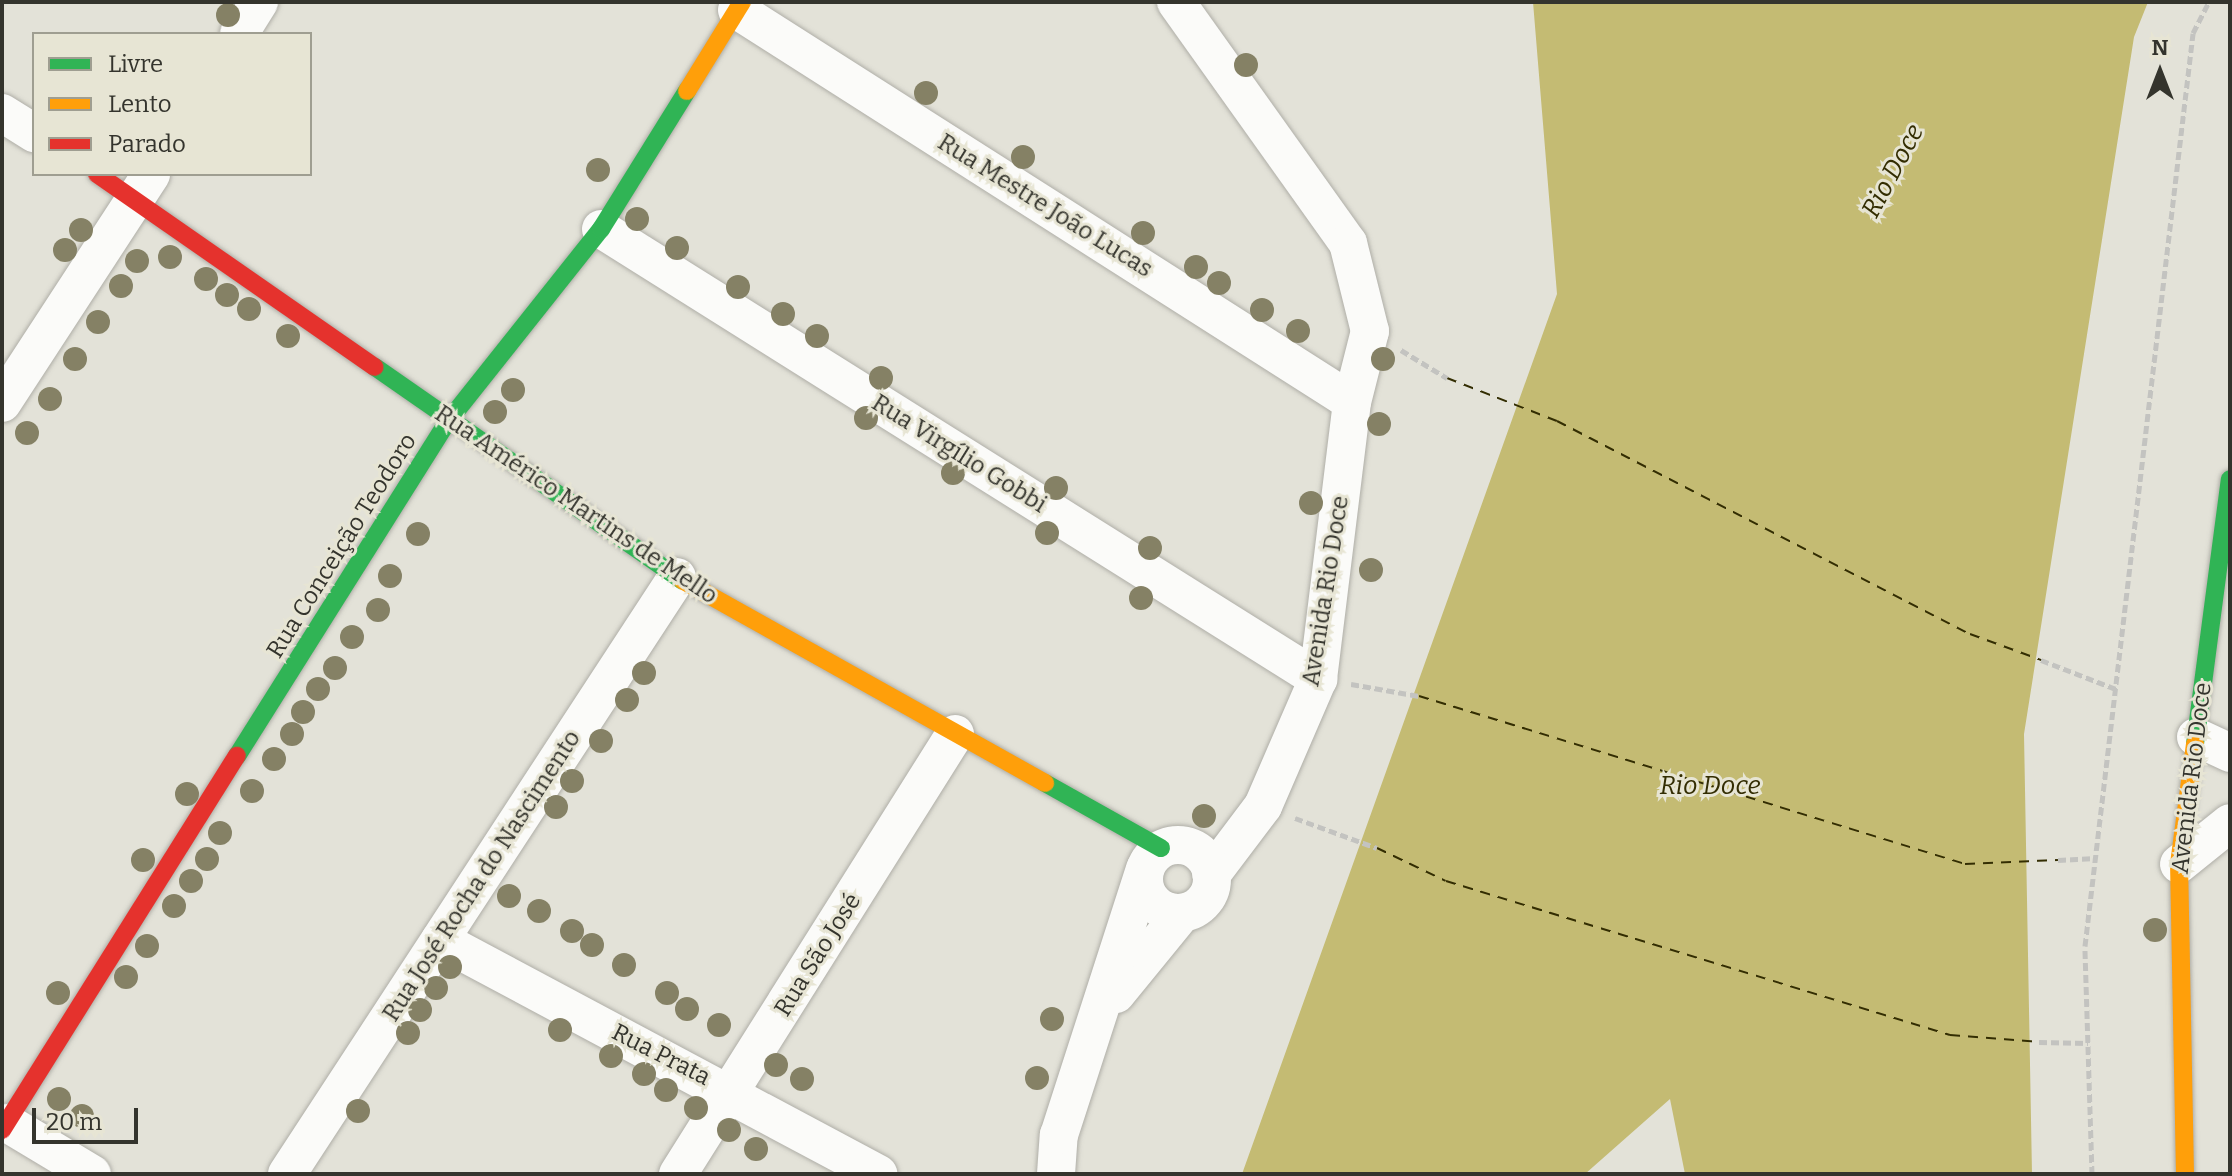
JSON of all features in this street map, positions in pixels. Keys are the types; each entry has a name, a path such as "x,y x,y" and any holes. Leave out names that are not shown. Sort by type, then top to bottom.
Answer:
{"street":[{"path":"240,32 259,2"},
{"path":"1176,2 1348,243 1370,331"},
{"name":"Rua Conceição Teodoro","path":"4,1124 449,420 601,229 739,6"},
{"name":"Rua Mestre João Lucas","path":"739,6 1352,402"},
{"path":"2,113 32,132"},
{"name":"Rua Américo Martins de Mello","path":"105,176 143,186 449,420 677,577 955,734 1153,859"},
{"path":"2,403 143,186"},
{"name":"Rua Virgílio Gobbi","path":"601,229 1318,679"},
{"name":"Avenida Rio Doce","path":"1104,1009 1182,913 1204,900 1211,875 1263,806 1318,679 1352,402 1370,331"},
{"name":"Avenida Rio Doce","path":"2185,1174 2179,864 2230,479"},
{"name":"Rua José Rocha do Nascimento","path":"287,1174 677,577"},
{"name":"Rua São José","path":"678,1174 733,1092 955,734"},
{"path":"2196,737 2230,753"},
{"path":"2179,864 2230,823"},
{"path":"1182,913 1148,895 1153,859 1187,846 1211,875"},
{"name":"Avenida Rio Doce","path":"1056,1174 1059,1135 1153,859"},
{"name":"Rua Prata","path":"440,940 733,1092 878,1174"},
{"path":"4,1124 92,1174"}],"path":[{"path":"2092,1174 2085,946 2193,33 2209,2"},
{"path":"1370,331 1447,378"},
{"path":"2041,660 2116,689"},
{"path":"1318,679 1419,696"},
{"path":"1263,806 1377,848"},
{"path":"2058,860 2096,858"},
{"path":"2039,1042 2088,1043"}],"water":[{"name":"Rio Doce","path":"1533,2 2148,2 2134,37 2024,734 2032,1174 1685,1174 1670,1099 1585,1174 1242,1174 1557,294"}],"ferry route":[{"path":"1447,378 1557,421 1970,634 2041,660"},
{"path":"1419,696 1965,864 2058,860"},
{"path":"1377,848 1446,881 1950,1035 2039,1042"}],"traffic: fast":[{"path":"237,756 449,420 601,229 687,91"},
{"path":"375,367 682,580"},
{"path":"2195,744 2230,479"},
{"path":"1045,783 1161,848"}],"traffic: slow":[{"path":"687,91 742,2"},
{"path":"682,580 1045,783"},
{"path":"2185,1174 2179,864 2195,744"}],"traffic: jam":[{"path":"100,176 375,367"},
{"path":"2,1130 237,756"}]}
